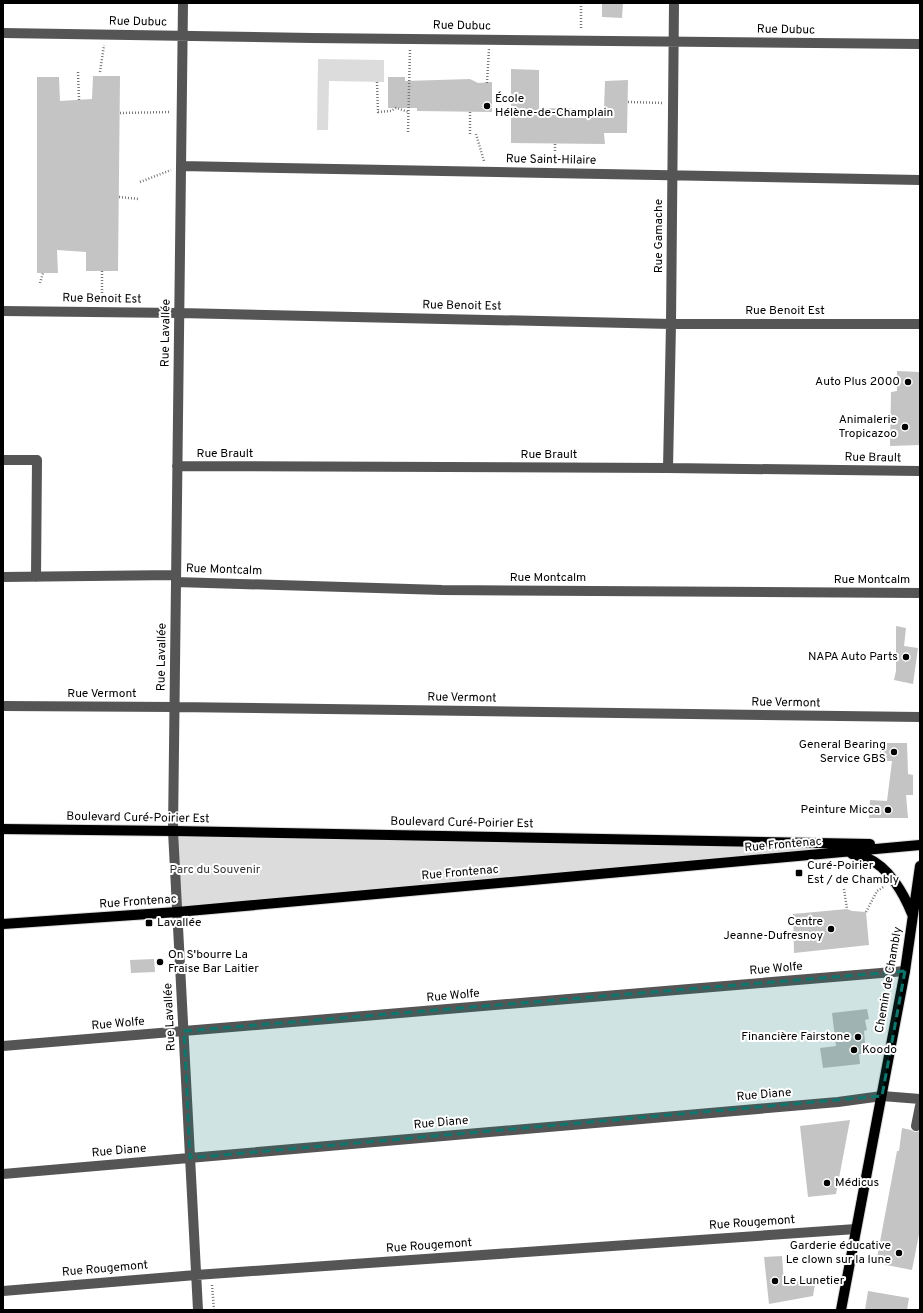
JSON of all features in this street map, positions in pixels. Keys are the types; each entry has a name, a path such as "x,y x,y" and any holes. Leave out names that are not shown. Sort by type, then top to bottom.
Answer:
{"main road":[{"name":"Boulevard Curé-Poirier Est","path":"3,830 173,831 920,845"},
{"name":"Rue Frontenac","path":"3,924 177,912 920,845"},
{"path":"844,852 867,858 878,864 893,880 906,898 916,916"},
{"name":"Chemin de Chambly","path":"841,1310 916,916 920,866"}],"street":[{"name":"Rue Lavallée","path":"183,3 173,831 198,1310"},
{"name":"Rue Gamache","path":"668,468 674,3"},
{"name":"Rue Dubuc","path":"3,33 920,44"},
{"name":"Rue Saint-Hilaire","path":"181,166 920,180"},
{"name":"Rue Benoit Est","path":"3,311 179,313 671,324 920,324"},
{"path":"3,460 37,460 36,577"},
{"name":"Rue Brault","path":"178,466 668,468 920,471"},
{"name":"Rue Montcalm","path":"3,577 176,578 442,590 920,593"},
{"name":"Rue Vermont","path":"3,706 920,717"},
{"name":"Rue Wolfe","path":"3,1046 905,971"},
{"name":"Rue Diane","path":"3,1174 838,1102 882,1096 920,1099"},
{"path":"916,1126 920,1106"},
{"name":"Rue Rougemont","path":"3,1291 196,1275 856,1229"}],"path":[{"path":"581,3 581,40"},
{"path":"100,72 106,34"},
{"path":"408,132 410,39"},
{"path":"488,83 489,40"},
{"path":"78,72 80,100"},
{"path":"376,82 378,112 391,111 396,108 409,112"},
{"path":"628,102 673,103"},
{"path":"120,113 182,112"},
{"path":"470,112 470,134"},
{"path":"476,134 487,172"},
{"path":"554,173 555,144"},
{"path":"140,182 181,166"},
{"path":"119,197 139,199"},
{"path":"102,271 102,312"},
{"path":"40,283 43,273"},
{"path":"866,912 877,891 893,880"},
{"path":"844,889 847,909"}],"highlighted area":[{"path":"905,971 882,1096 190,1158 184,1031"}],"green space":[{"path":"318,59 384,60 384,82 329,81 328,130 317,130"},
{"name":"Parc du Souvenir","path":"173,831 920,845 177,912"}],"building":[{"path":"602,3 623,3 622,18 602,17"},
{"name":"École Hélène-de-Champlain","path":"511,69 539,70 539,108 604,109 605,81 628,80 627,133 604,133 605,144 511,143"},
{"path":"93,76 120,76 118,271 86,271 86,252 57,250 58,273 37,273 37,77 59,77 60,101 92,99"},
{"path":"388,77 405,77 405,81 470,79 478,83 492,82 492,112 417,111 417,108 388,108"},
{"path":"897,371 920,372 920,445 890,446 891,392 897,391"},
{"name":"NAPA Auto Parts","path":"896,626 906,628 904,646 918,648 913,684 894,680 896,671"},
{"path":"880,743 907,743 908,774 913,775 913,795 906,795 908,818 869,818 870,800 887,801 892,761 880,761"},
{"name":"Centre Jeanne-Dufresnoy","path":"847,909 866,912 869,945 794,953 793,914"},
{"path":"154,959 155,972 131,973 130,960"},
{"path":"867,1009 869,1019 865,1020 867,1030 864,1031 865,1043 861,1045 862,1054 859,1054 860,1064 823,1068 820,1048 836,1046 832,1013"},
{"path":"850,1120 836,1194 808,1197 800,1126"},
{"path":"902,1128 915,1132 920,1131 920,1229 912,1270 876,1263 897,1151 899,1151"},
{"name":"Le Lunetier","path":"782,1256 784,1283 816,1278 813,1296 769,1304 764,1257"},
{"path":"868,1291 909,1298 907,1310 865,1310"}],"place":[{"name":"École Hélène-de-Champlain","path":"487,106"},
{"name":"Auto Plus 2000","path":"908,382"},
{"name":"Animalerie Tropicazoo","path":"905,427"},
{"name":"NAPA Auto Parts","path":"906,657"},
{"name":"General Bearing Service GBS","path":"894,752"},
{"name":"Peinture Micca","path":"888,810"},
{"name":"Curé-Poirier Est / de Chambly","path":"799,873"},
{"name":"Lavallée","path":"149,923"},
{"name":"Centre Jeanne-Dufresnoy","path":"831,929"},
{"name":"On S'bourre La Fraise Bar Laitier","path":"160,962"},
{"name":"Financière Fairstone","path":"858,1037"},
{"name":"Koodo","path":"854,1050"},
{"name":"Médicus","path":"827,1183"},
{"name":"Garderie éducative Le clown sur la lune","path":"899,1253"},
{"name":"Le Lunetier","path":"775,1281"}]}
